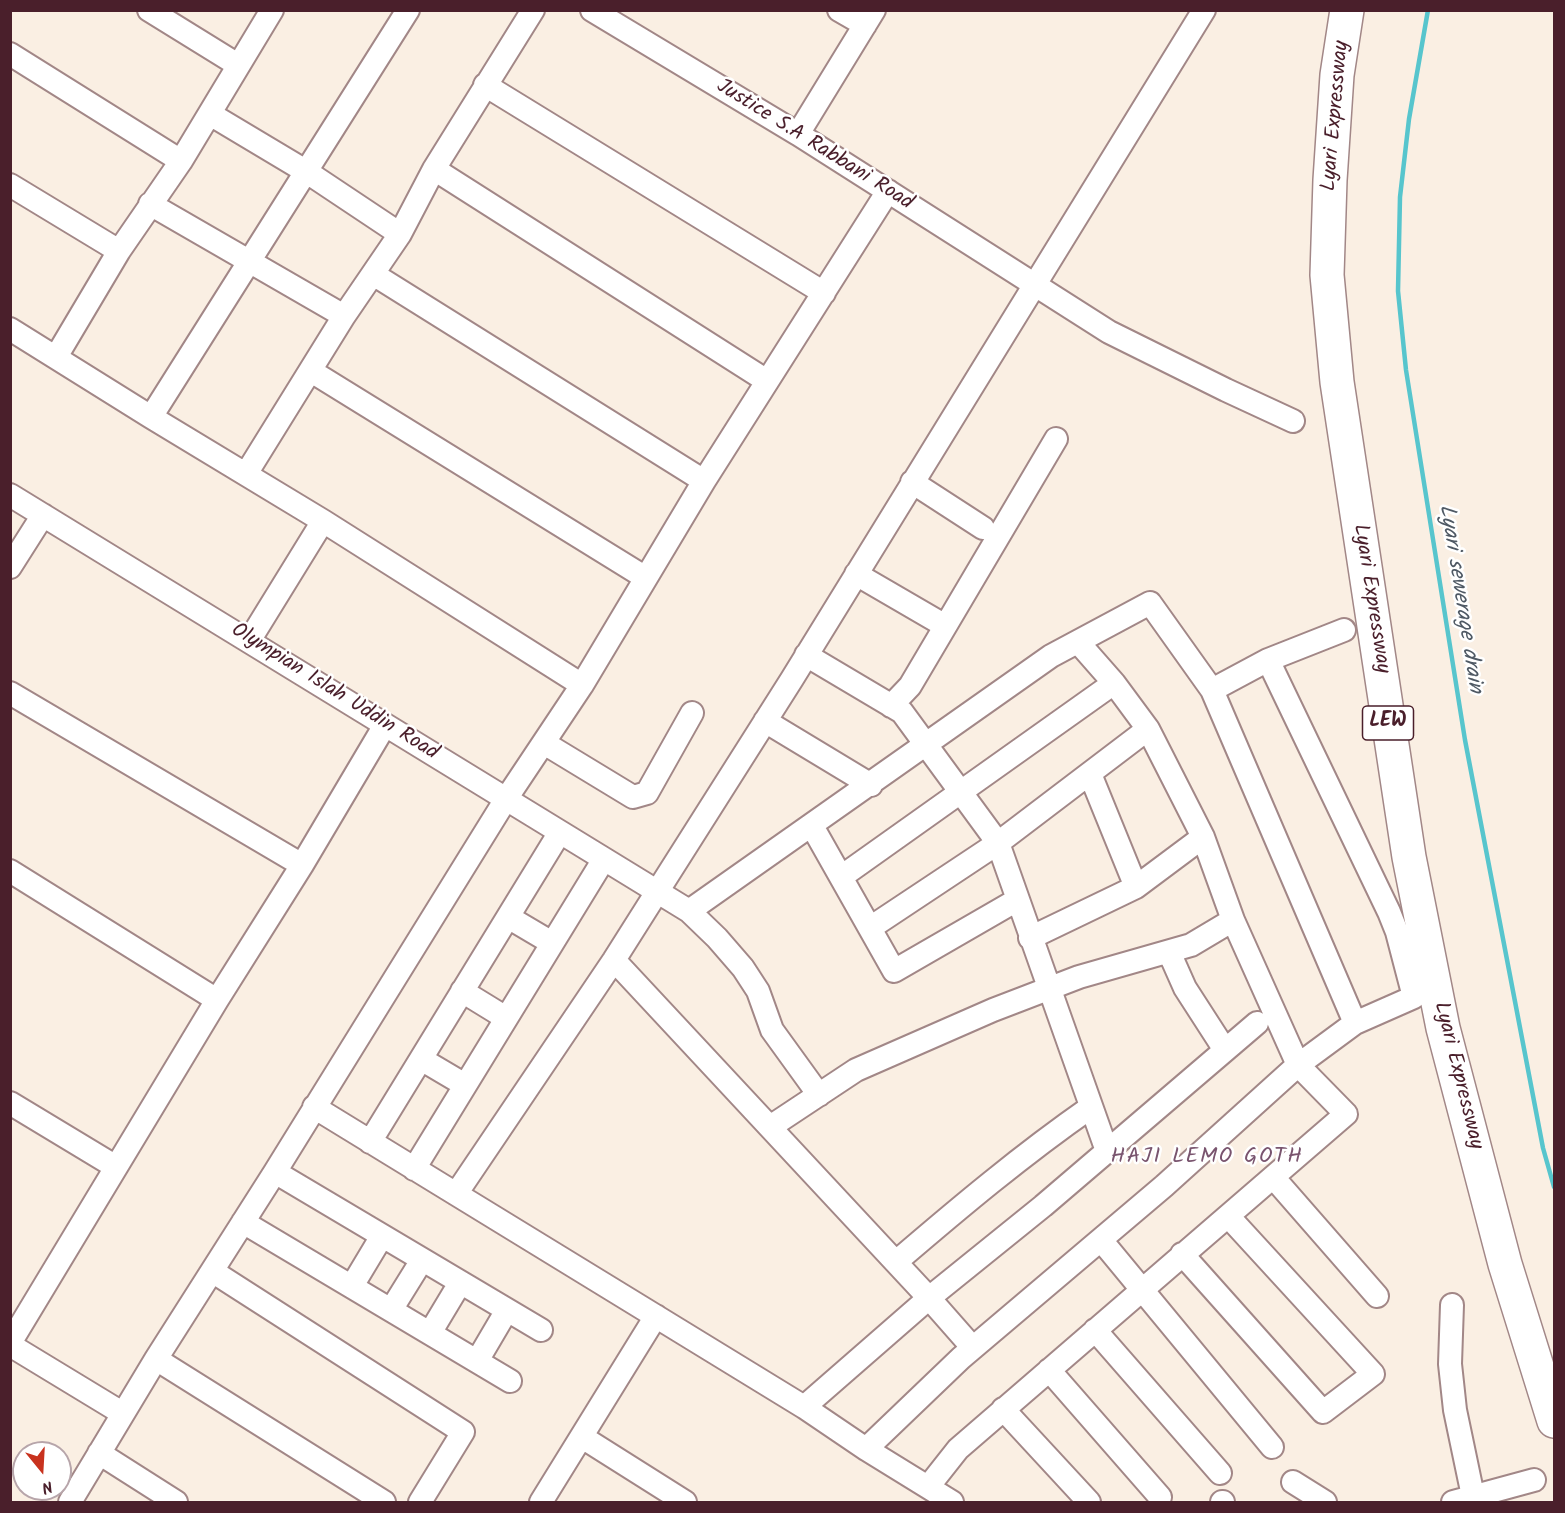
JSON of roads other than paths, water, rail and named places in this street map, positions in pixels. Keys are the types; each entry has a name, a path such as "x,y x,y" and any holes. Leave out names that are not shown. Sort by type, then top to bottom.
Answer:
{"highway":[{"name":"Lyari Expressway","path":"1347,10 1337,75 1327,275 1337,382 1408,857 1443,1029 1505,1264 1554,1421"}],"street":[{"path":"149,10 238,65"},
{"path":"56,357 119,251 181,161 272,10"},
{"path":"151,417 408,10"},
{"path":"246,474 344,316 400,234 434,169 532,10"},
{"name":"Justice S.A Rabbani Road","path":"592,10 798,134 1109,332 1293,421"},
{"path":"798,134 869,18 839,10"},
{"path":"456,1194 614,960 657,892 1204,10"},
{"path":"10,54 181,161"},
{"path":"485,85 824,292"},
{"path":"210,114 307,172 400,234"},
{"path":"434,169 767,381"},
{"path":"10,185 119,251"},
{"path":"70,1503 122,1413 275,1172 506,799 582,685 704,481 888,191"},
{"path":"150,204 344,316"},
{"path":"373,274 704,481"},
{"path":"12,333 56,357 323,521 582,685"},
{"path":"311,371 646,579"},
{"path":"891,706 910,686 1056,439"},
{"path":"912,482 983,528"},
{"name":"Olympian Islah Uddin Road","path":"10,495 689,911 743,968 758,992 772,1030 819,1095"},
{"path":"10,567 43,515"},
{"path":"249,641 323,521"},
{"path":"856,573 942,624"},
{"path":"689,911 927,746 1051,656 1150,603 1212,690 1355,1023"},
{"path":"1212,690 1268,660 1344,630"},
{"path":"928,1487 958,1449 1346,1114 1298,1065 1233,920 1203,837 1148,729 1114,683 1078,642"},
{"path":"806,655 902,712 998,843 1107,1151"},
{"path":"866,1449 973,1348 1164,1186 1298,1065 1355,1023 1414,997 1397,932 1389,912 1268,660"},
{"path":"841,877 1114,683"},
{"path":"10,693 302,865"},
{"path":"544,743 633,797 640,796 647,793 692,713"},
{"path":"765,721 871,785"},
{"path":"122,1413 10,1344 385,725"},
{"path":"870,928 998,843 1148,729"},
{"path":"1090,774 1136,887"},
{"path":"812,826 894,972 1017,900"},
{"path":"370,1142 560,832"},
{"path":"1030,938 1136,887 1203,837"},
{"path":"414,1168 604,859"},
{"path":"10,871 217,1000"},
{"path":"508,917 552,943"},
{"path":"770,1127 856,1070 993,1010 1079,977 1191,945 1233,920"},
{"path":"1169,952 1185,988 1225,1050"},
{"path":"614,960 896,1262 973,1348"},
{"path":"462,991 506,1018"},
{"path":"804,1407 929,1298 1043,1206 1257,1023"},
{"path":"421,1059 465,1086"},
{"path":"10,1103 116,1167"},
{"path":"314,1107 804,1407 952,1503"},
{"path":"896,1262 992,1180 1091,1107"},
{"path":"275,1172 541,1330"},
{"path":"1273,1177 1377,1296"},
{"path":"1182,1254 1323,1412 1373,1374 1228,1216"},
{"path":"243,1222 510,1381"},
{"path":"352,1286 382,1236"},
{"path":"1101,1239 1272,1447"},
{"path":"392,1310 422,1260"},
{"path":"212,1271 463,1432 420,1503"},
{"path":"430,1333 460,1283"},
{"path":"1452,1305 1450,1364 1463,1499 1534,1480"},
{"path":"477,1361 507,1310"},
{"path":"541,1503 656,1316"},
{"path":"1095,1330 1220,1473"},
{"path":"156,1359 384,1503"},
{"path":"1049,1370 1160,1497"},
{"path":"1003,1409 1089,1503"},
{"path":"582,1437 686,1503"},
{"path":"99,1454 176,1503"},
{"path":"1293,1482 1325,1503"}],"waterway":[{"name":"Lyari sewerage drain","path":"1428,10 1409,119 1400,197 1398,291 1406,370 1465,740 1543,1148 1554,1187"}],"district":[{"name":"HAJI LEMO GOTH","path":"1207,1158"}]}
